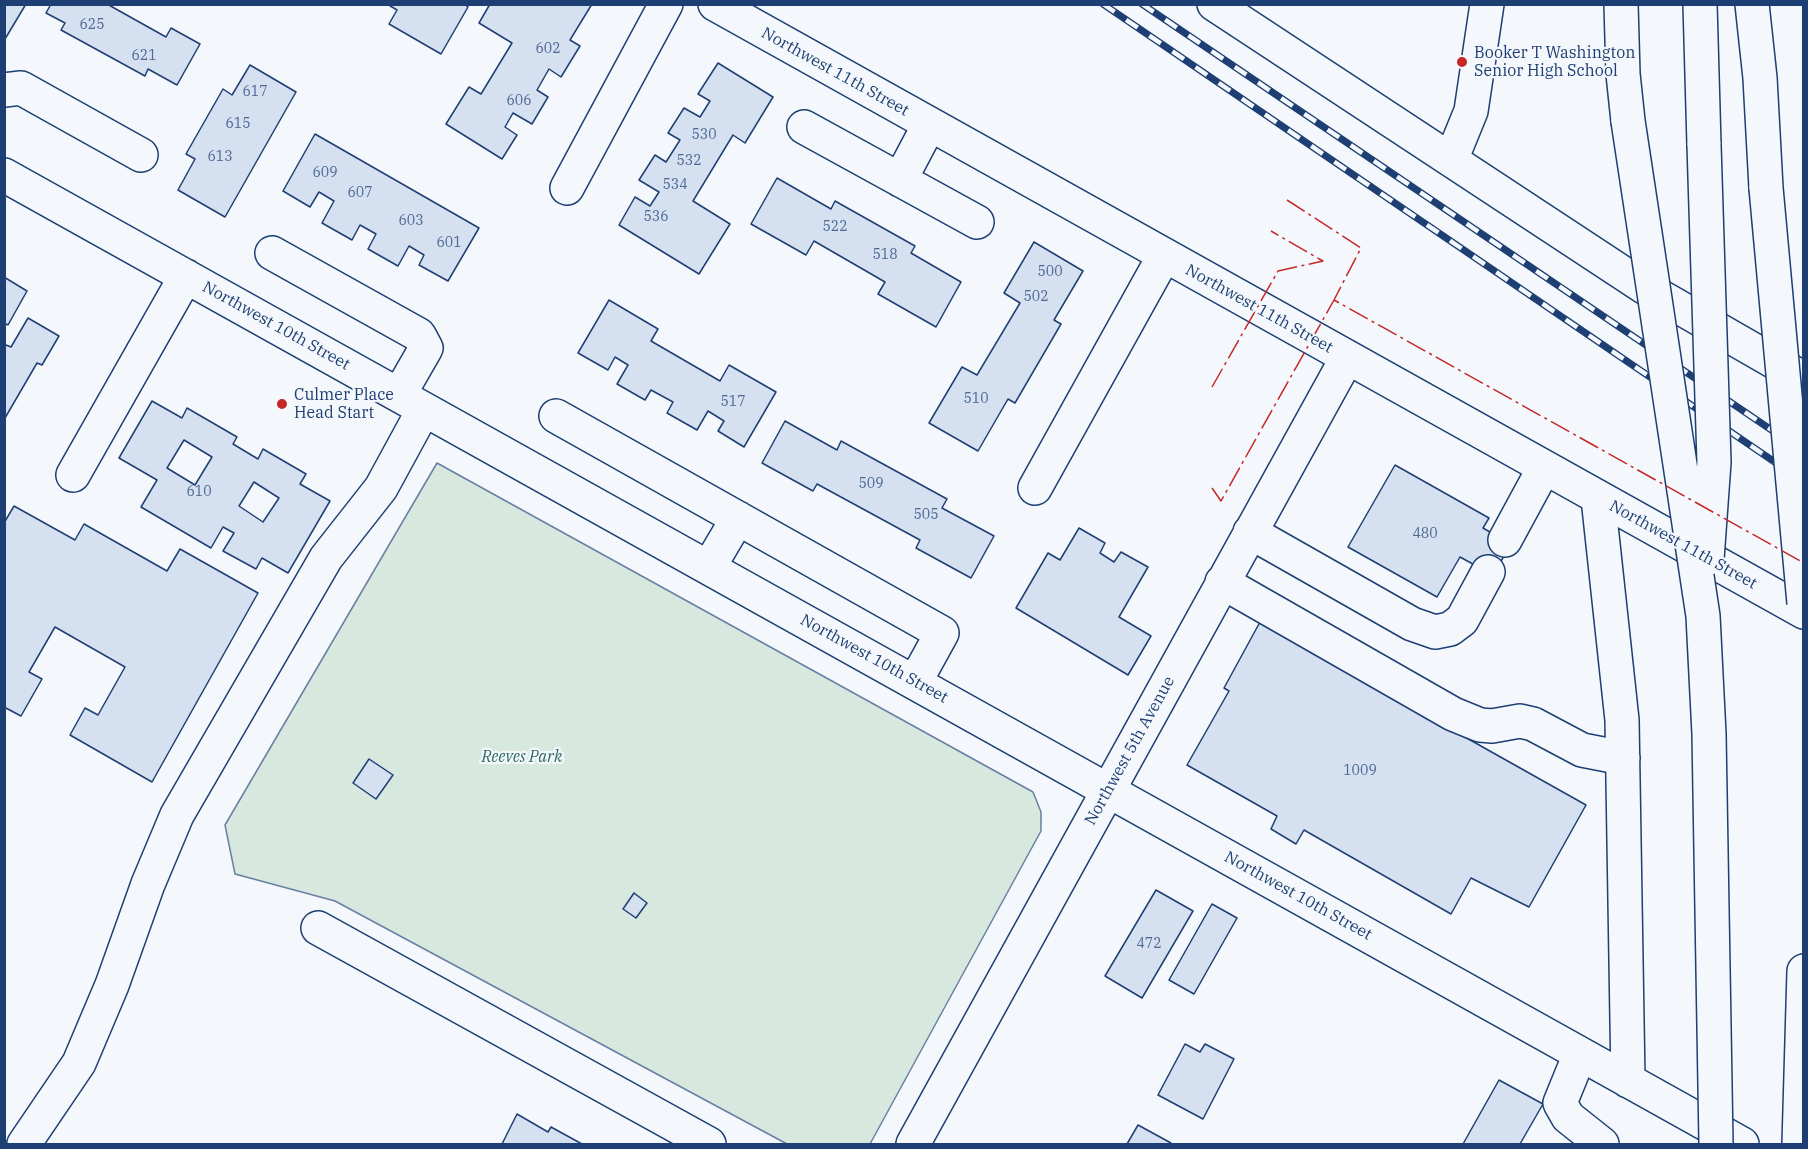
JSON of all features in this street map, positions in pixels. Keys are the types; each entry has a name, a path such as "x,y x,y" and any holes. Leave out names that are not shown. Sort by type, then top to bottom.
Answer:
{"main road":[{"path":"567,188 666,4"},
{"name":"Northwest 11th Street","path":"715,4 1803,612"},
{"path":"1214,4 1659,297 1803,379"},
{"path":"1450,160 1471,111 1487,4"},
{"path":"1621,4 1623,74 1628,121 1703,616 1709,745 1716,1144"},
{"path":"1700,4 1714,462 1703,616"},
{"path":"1752,4 1803,603"},
{"path":"4,90 21,88 141,155"},
{"path":"900,180 929,125"},
{"path":"804,127 977,222"},
{"name":"Northwest 10th Street","path":"8,185 186,276 1742,1144"},
{"path":"24,1144 79,1063 112,985 148,884 177,815 326,558 381,488 412,402 426,348 419,335 272,253"},
{"path":"1035,488 1164,256"},
{"path":"73,475 186,276"},
{"name":"Northwest 5th Avenue","path":"913,1144 1347,358"},
{"path":"556,416 942,633 915,682"},
{"path":"1505,540 1544,468"},
{"path":"1598,498 1622,720 1628,1081"},
{"path":"710,567 738,518"},
{"path":"1250,532 1412,624 1435,632 1450,629 1462,620 1488,572"},
{"path":"1222,582 1453,714 1492,726 1520,721 1533,724 1582,750 1623,758"},
{"path":"318,928 709,1144"},
{"path":"1799,1144 1803,971"},
{"path":"1580,1054 1560,1103 1568,1117 1602,1144"}],"green space":[{"name":"Reeves Park","path":"437,463 1033,792 1041,812 1041,831 870,1144 787,1144 335,901 235,874 225,825"}],"building":[{"path":"4,4 26,4 5,39 4,38"},
{"path":"51,4 107,4 166,37 171,28 200,44 177,85 148,69 145,76 61,30 65,23 46,13"},
{"path":"387,4 464,4 468,7 441,54 389,24 397,10"},
{"path":"490,4 592,4 570,40 580,46 561,77 549,69 537,90 548,97 532,124 513,113 505,127 517,135 502,159 446,124 469,87 481,94 512,43 479,23"},
{"path":"718,63 773,97 745,143 733,135 693,201 730,224 699,274 619,225 635,197 650,206 659,192 639,180 655,155 666,162 680,140 668,133 684,108 700,117 710,101 698,94"},
{"path":"250,65 296,92 225,217 178,190 195,159 186,154 223,89 232,95"},
{"path":"315,134 479,228 448,281 419,265 424,255 409,246 398,266 368,249 376,234 360,225 352,240 322,223 334,201 319,192 310,207 283,191"},
{"path":"777,178 831,209 835,201 915,246 911,253 961,282 936,327 878,294 885,282 814,241 806,255 751,224"},
{"path":"1034,242 1083,271 1054,320 1061,324 1015,403 1008,399 978,451 929,423 962,367 977,375 1020,303 1004,293"},
{"path":"4,277 27,291 8,325 4,323"},
{"path":"609,300 658,329 651,341 720,381 729,365 776,392 744,447 718,431 724,421 708,411 697,430 667,413 673,402 651,390 645,400 617,384 628,365 615,357 608,370 578,353"},
{"path":"28,318 59,336 42,365 37,363 5,418 4,348 6,345 11,347"},
{"path":"152,401 182,418 187,408 237,437 233,444 258,459 263,449 306,474 300,484 330,501 288,573 262,558 256,569 223,551 234,533 223,527 211,548 141,507 157,480 119,458","holes":["184,440 212,457 195,485 167,468","254,482 279,498 263,522 239,506"]},
{"path":"785,421 837,450 841,441 947,499 942,508 994,536 971,578 916,548 920,540 817,484 813,491 762,463"},
{"path":"1395,465 1489,518 1483,528 1511,544 1493,575 1460,557 1437,597 1348,547"},
{"path":"14,506 75,540 84,524 167,571 180,549 258,593 152,782 70,735 85,708 98,715 125,667 55,627 29,672 42,679 21,716 4,707 4,523"},
{"path":"1079,528 1105,543 1100,553 1114,562 1121,552 1148,567 1119,617 1151,636 1128,675 1016,608 1048,553 1060,560"},
{"path":"1260,622 1586,805 1529,907 1471,878 1451,914 1304,830 1296,844 1271,829 1277,816 1187,765 1229,691 1224,688"},
{"path":"369,759 393,775 376,799 353,783"},
{"path":"1156,890 1193,911 1142,998 1105,976"},
{"path":"634,893 647,903 636,918 623,909"},
{"path":"1212,904 1237,918 1194,994 1169,980"},
{"path":"1185,1044 1200,1052 1205,1044 1234,1059 1203,1119 1158,1095"},
{"path":"1499,1080 1543,1104 1520,1144 1463,1144"},
{"path":"517,1114 548,1132 551,1127 582,1144 502,1144"},
{"path":"1138,1125 1171,1143 1127,1144"}],"railway":[{"path":"1103,4 1804,482"},
{"path":"1142,4 1804,452"}],"power":[{"path":"1287,200 1361,248 1334,300"},
{"path":"1212,387 1278,271 1323,261 1271,231"},
{"path":"1212,488 1221,501 1334,300 1804,563"}],"place":[{"name":"Booker T Washington Senior High School","path":"1462,62"},
{"name":"Culmer Place Head Start","path":"282,404"}]}
